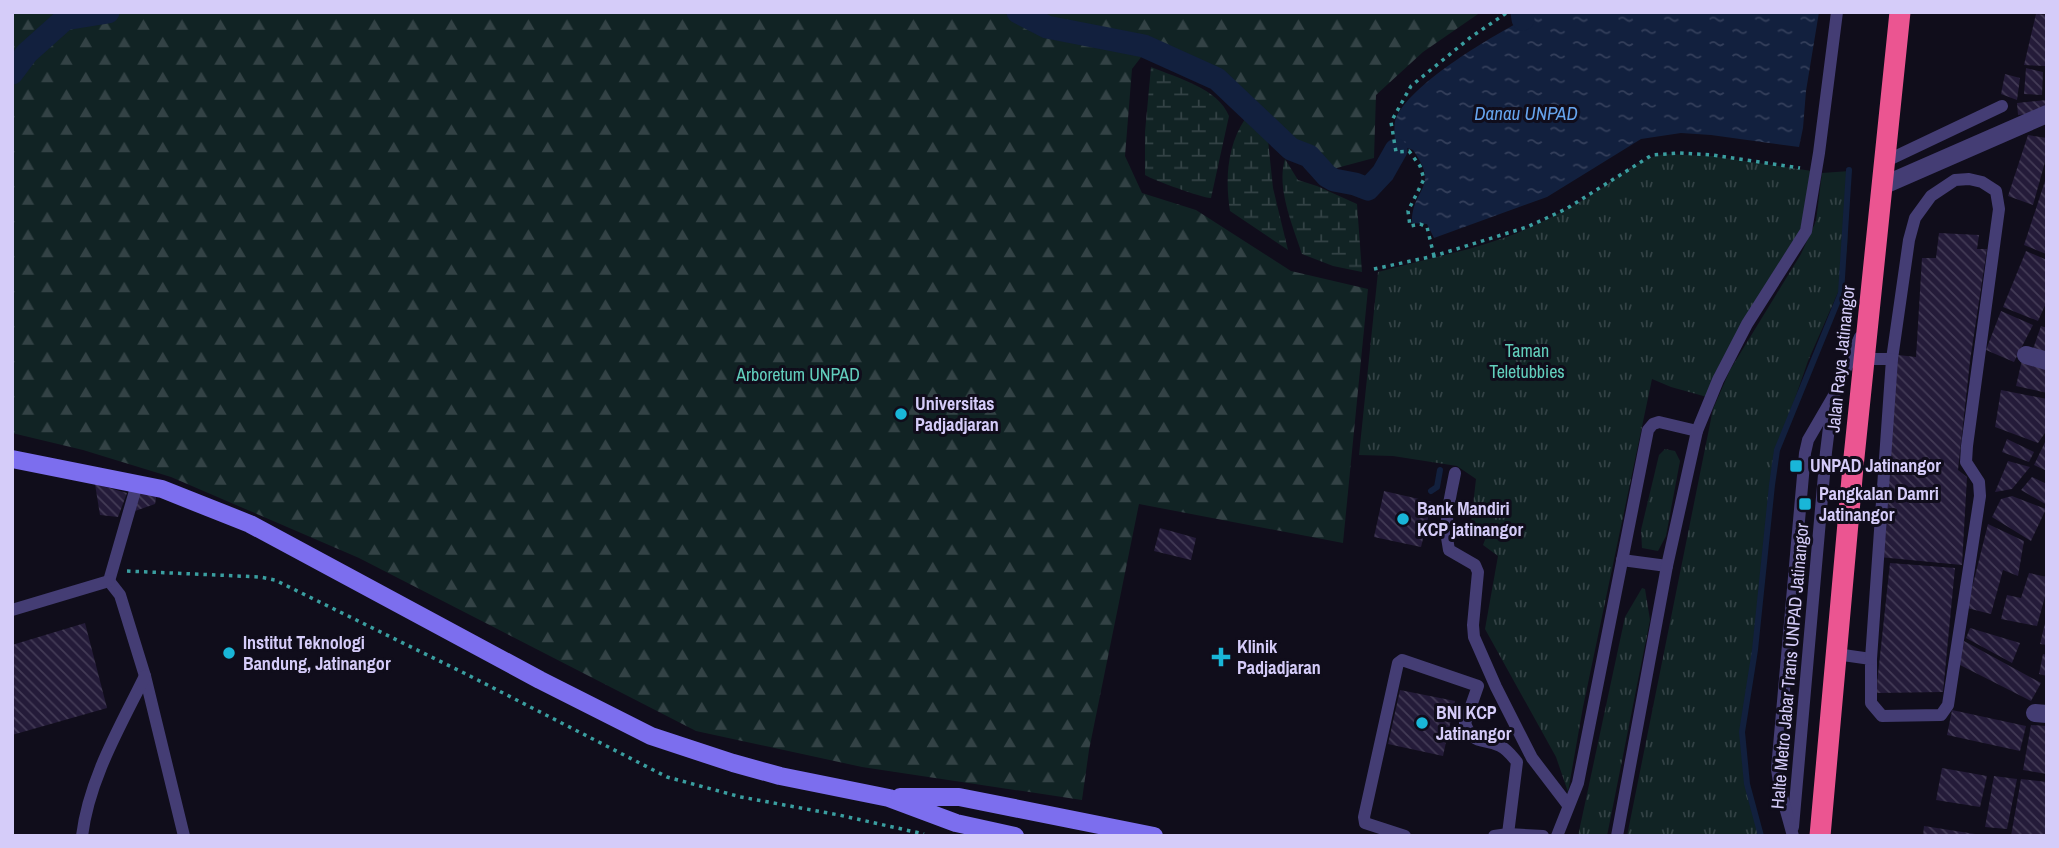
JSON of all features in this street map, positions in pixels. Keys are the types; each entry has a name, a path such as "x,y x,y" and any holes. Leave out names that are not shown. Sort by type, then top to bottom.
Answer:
{"highway":[{"name":"Jalan Raya Jatinangor","path":"1820,836 1900,12"}],"main road":[{"path":"12,459 162,489 262,530 540,680 651,736 705,755 780,776 889,798 956,823 1016,836"},
{"path":"889,798 960,797 1154,836"}],"street":[{"path":"1882,186 2047,114"},
{"path":"2026,355 2047,361"}],"lane":[{"path":"1616,836 1667,566 1697,431 1718,380 1747,324 1806,231 1837,12"},
{"path":"1884,162 2002,106"},
{"path":"1955,180 1982,182 1996,191 2000,209 1967,446 1966,462 1979,482 1980,496 1948,705 1941,715 1882,716 1871,703 1871,659 1892,359 1896,347 1909,240 1915,218 1931,196 1955,180"},
{"path":"1833,397 1869,318"},
{"path":"1865,359 1892,359"},
{"name":"Halte Metro Jabar Trans UNPAD Jatinangor","path":"1793,835 1833,397"},
{"name":"Halte Metro Jabar Trans UNPAD Jatinangor","path":"1793,835 1777,769 1805,453 1808,440 1833,397"},
{"path":"1557,836 1578,783 1648,430 1659,422 1697,431"},
{"path":"1455,473 1446,516 1446,535 1449,550 1475,565 1478,572 1473,625 1475,637 1496,687 1532,758 1568,805"},
{"path":"136,484 110,576 120,595 145,676 184,836"},
{"path":"1622,560 1667,566"},
{"path":"12,610 110,576"},
{"path":"1836,654 1871,659"},
{"path":"1405,836 1365,822 1364,817 1398,663 1402,660 1478,686 1465,723 1469,734 1475,740 1503,747 1517,762 1508,834"},
{"path":"82,836 85,816 103,762 145,676"},
{"path":"1494,836 1543,836"}],"path":[{"path":"1434,256 1427,227 1420,224 1410,226 1408,211 1424,174 1409,151 1395,151 1391,122 1411,86 1471,37 1508,12"},
{"path":"1374,269 1434,256 1546,219 1652,155 1712,155 1816,171"},
{"path":"110,576 260,577 275,580 667,777 741,797 933,836"}],"green space":[{"name":"Arboretum UNPAD","path":"12,12 1481,12 1423,52 1376,95 1374,158 1333,169 1215,81 1145,52 1132,69 1125,156 1142,193 1196,210 1291,271 1368,289 1343,543 1139,504 1089,750 1082,800 862,767 696,731 359,558 171,477 83,450 12,433"},
{"path":"1151,67 1206,91 1224,106 1229,116 1211,198 1145,175 1145,132"},
{"path":"1245,119 1268,140 1273,188 1288,250 1230,211 1229,163 1234,140"},
{"name":"Taman Teletubbies","path":"1664,154 1712,156 1812,171 1800,232 1707,397 1652,379 1583,707 1568,792 1556,757 1485,629 1498,556 1483,545 1488,532 1471,523 1476,479 1457,466 1393,456 1359,455 1378,272 1476,247 1515,234 1583,200 1644,161"},
{"path":"1285,159 1298,180 1357,204 1362,272 1333,266 1302,254 1284,194"},
{"path":"1850,171 1847,249 1839,290 1808,361 1777,450 1772,485 1755,650 1742,732 1747,784 1761,836 1627,836 1713,409 1730,370 1801,254 1816,221 1822,173"},
{"path":"1665,449 1675,451 1680,461 1666,536 1658,551 1642,548 1641,530 1659,455"},
{"path":"1642,588 1645,589 1650,620 1607,836 1578,836 1625,617"}],"water":[{"name":"Danau UNPAD","path":"1538,12 1819,12 1799,147 1681,133 1641,139 1547,197 1434,238 1427,224 1412,223 1425,173 1413,150 1404,147 1396,150 1396,118 1405,104 1438,73 1481,44"}],"building":[{"path":"2036,14 2047,15 2045,66 2024,65"},
{"path":"2026,68 2043,72 2042,95 2024,94"},
{"path":"2005,74 2020,78 2017,100 2001,94"},
{"path":"2047,100 2047,112 2018,115 2017,103"},
{"path":"2028,135 2047,138 2047,155 2033,205 2008,196"},
{"path":"2046,178 2047,251 2046,254 2024,245"},
{"path":"1939,233 1979,235 1977,249 1987,249 1970,361 1958,470 1967,477 1962,565 1879,557 1898,355 1916,357 1922,258 1936,258"},
{"path":"2026,251 2047,260 2047,301 2038,321 2003,307"},
{"path":"2001,311 2033,325 2014,362 1986,350"},
{"path":"2041,326 2047,328 2047,354 2033,349"},
{"path":"2022,360 2047,365 2047,393 2016,386"},
{"path":"2001,390 2047,399 2047,430 2038,443 1995,427"},
{"path":"2047,438 2047,471 2034,465"},
{"path":"2007,439 2034,452 2029,462 2002,452"},
{"path":"2008,461 2030,467 2012,489 1995,492"},
{"path":"2032,477 2047,484 2047,505 2021,490"},
{"path":"95,484 127,493 118,517 100,515"},
{"path":"140,491 157,493 155,504 135,511"},
{"name":"Bank Mandiri KCP jatinangor","path":"1384,491 1432,502 1421,547 1374,537"},
{"path":"2012,496 2046,509 2031,541 1992,517 2001,499"},
{"path":"1988,524 2024,541 2018,576 2003,570 1991,614 1967,608"},
{"path":"1160,528 1196,538 1191,560 1154,551"},
{"path":"1890,563 1955,568 1943,692 1876,693"},
{"path":"2029,573 2047,577 2047,589 2037,626 2001,619 2007,595 2021,598"},
{"path":"2047,619 2047,645 2040,644"},
{"path":"85,623 107,708 12,735 12,645"},
{"path":"1970,628 2020,643 2012,663 1966,638"},
{"path":"1964,641 2041,683 2031,701 1956,663"},
{"path":"2043,654 2047,655 2047,676 2039,674"},
{"name":"BNI KCP Jatinangor","path":"1400,690 1455,701 1443,756 1388,744"},
{"path":"1952,710 2026,726 2020,751 1947,735"},
{"path":"2031,725 2047,726 2047,774 2023,770"},
{"path":"1942,768 1987,776 1980,807 1936,800"},
{"path":"1994,776 2017,779 2007,829 1985,827"},
{"path":"2021,779 2047,782 2047,836 2011,836"},
{"path":"1924,826 1975,834 1975,836 1923,836"}],"waterway":[{"path":"12,73 27,53 65,19 108,12"},
{"path":"1018,12 1047,27 1144,46 1217,79 1291,149 1309,156 1334,180 1368,189 1383,173 1396,150"},
{"path":"1522,12 1523,19"},
{"path":"1761,836 1747,784 1742,732 1755,650 1772,485 1777,450 1841,293 1849,170"},
{"path":"1431,491 1437,487 1440,470"}],"place":[{"name":"Universitas Padjadjaran","path":"901,414"},
{"name":"UNPAD Jatinangor","path":"1796,466"},
{"name":"Pangkalan Damri Jatinangor","path":"1805,504"},
{"name":"Bank Mandiri KCP jatinangor","path":"1403,519"},
{"name":"Institut Teknologi Bandung, Jatinangor","path":"229,653"},
{"name":"Klinik Padjadjaran","path":"1221,657"},
{"name":"BNI KCP Jatinangor","path":"1422,723"}]}
